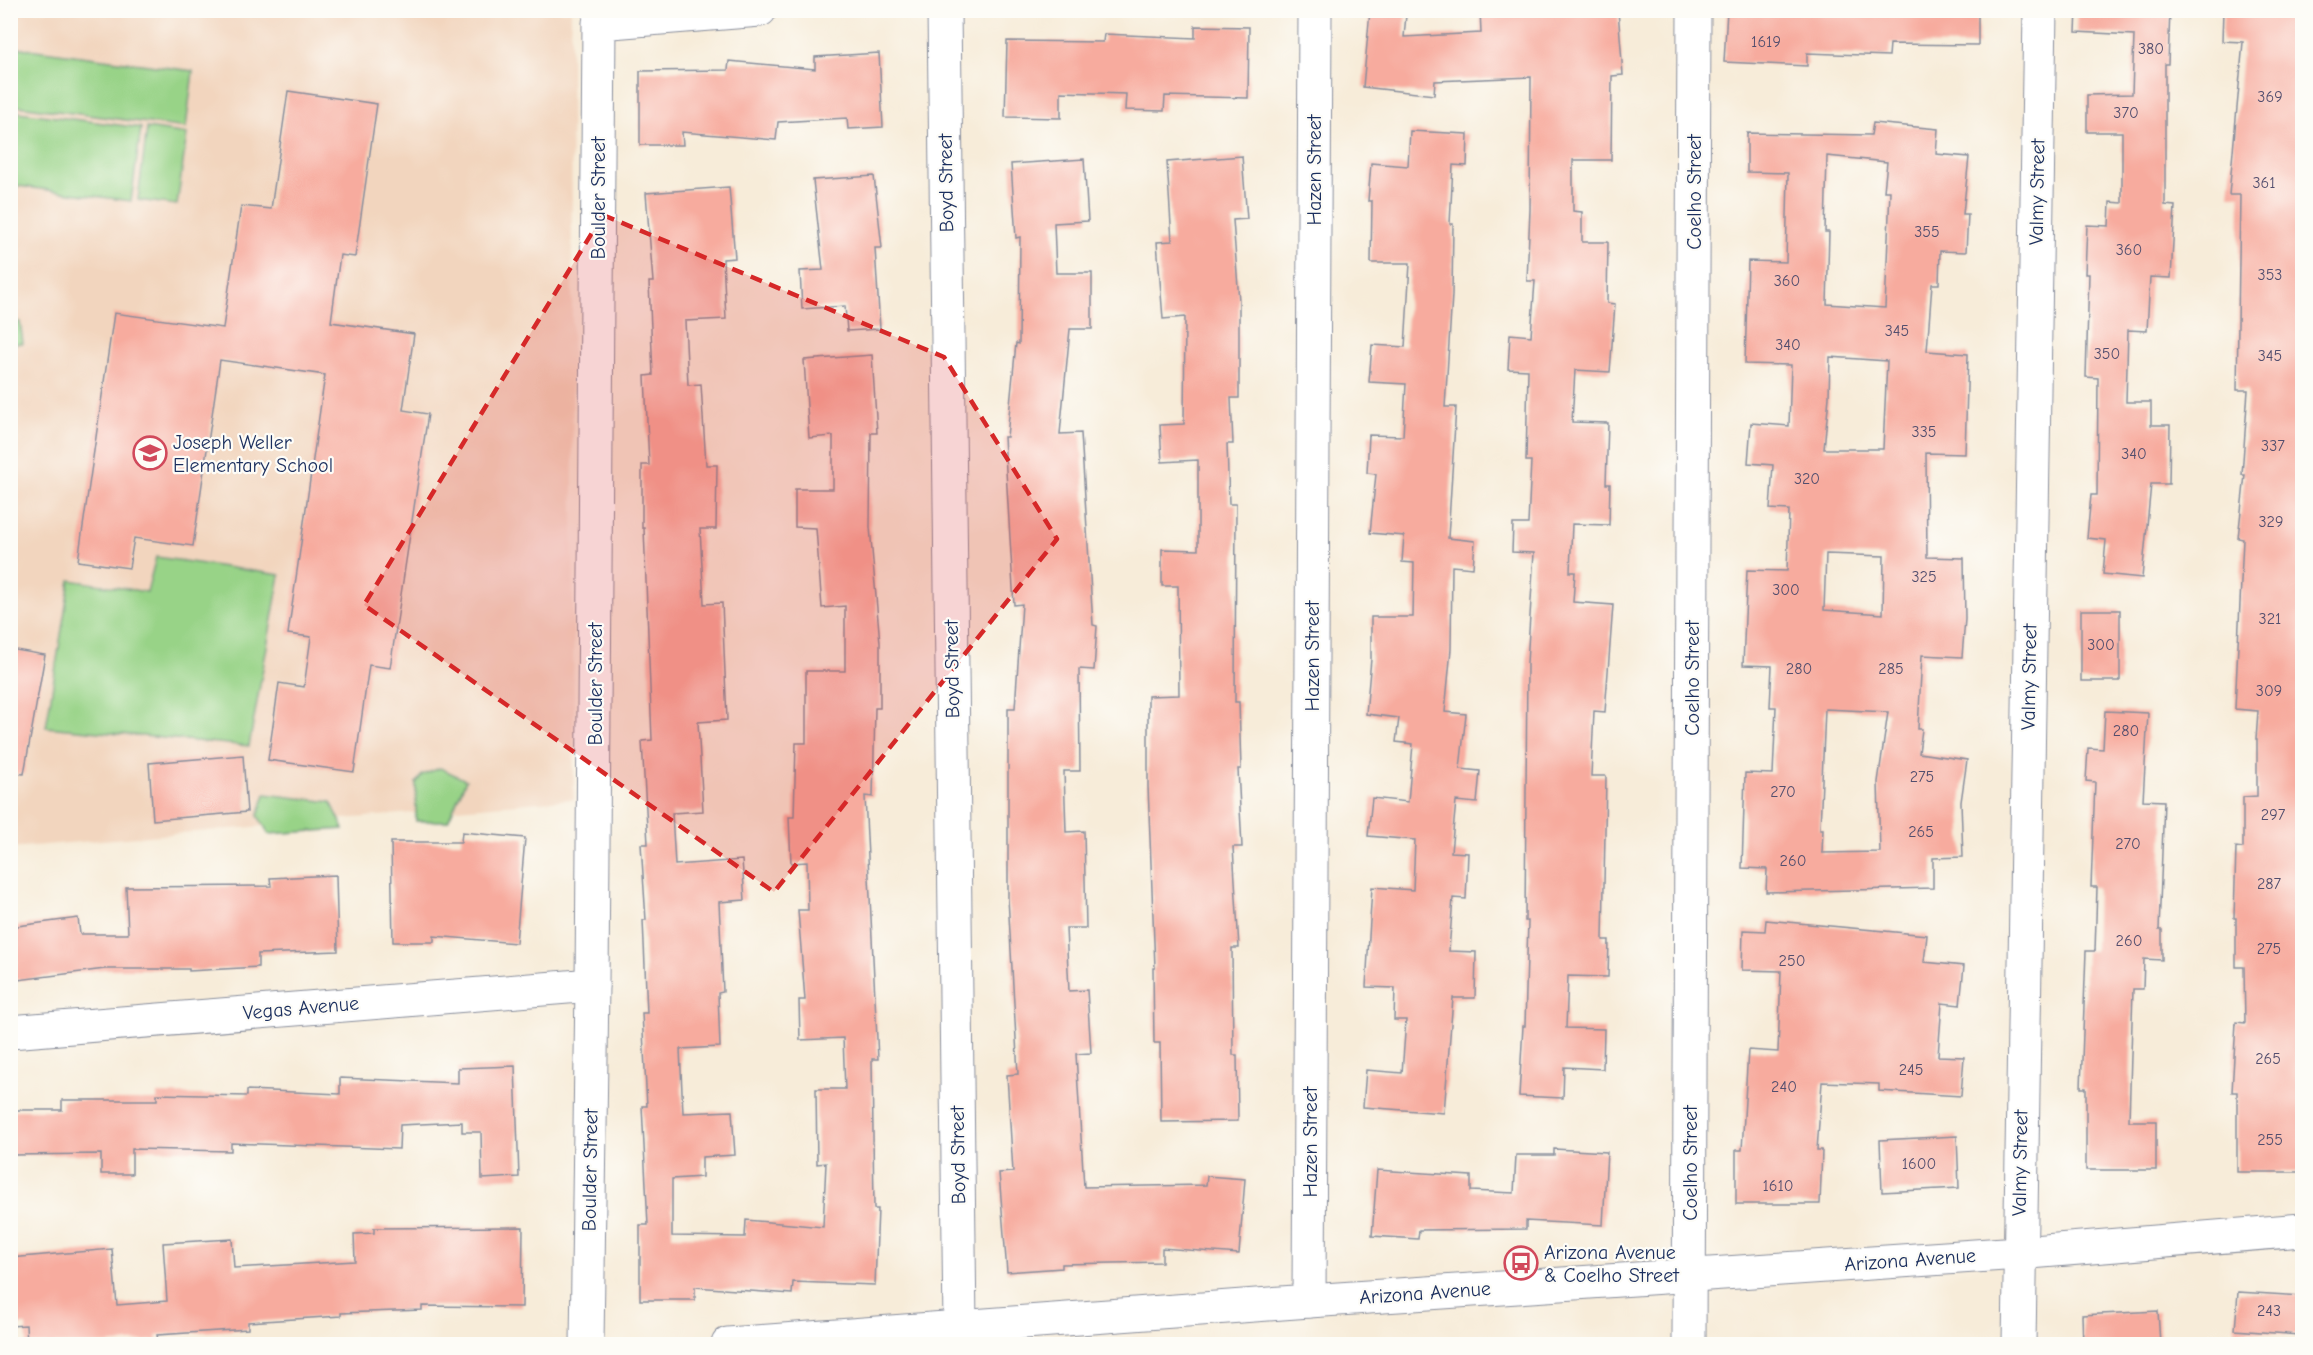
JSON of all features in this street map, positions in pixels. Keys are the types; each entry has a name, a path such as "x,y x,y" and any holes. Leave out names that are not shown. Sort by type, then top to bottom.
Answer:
{"street":[{"name":"Boulder Street","path":"587,1344 599,23 760,10"},
{"name":"Boyd Street","path":"944,10 960,1327"},
{"name":"Hazen Street","path":"1309,1301 1315,10"},
{"name":"Coelho Street","path":"1689,1344 1694,10"},
{"name":"Valmy Street","path":"2019,1344 2040,10"},
{"name":"Vegas Avenue","path":"10,1032 592,985"},
{"name":"Arizona Avenue","path":"728,1344 1689,1274 2019,1253 2302,1230"}],"highlighted area":[{"path":"603,215 944,357 1057,539 774,892 364,605"}],"shaded area":[{"path":"11,11 571,11 574,799 11,848"}],"green space":[{"path":"13,47 193,71 186,128 11,105 10,65"},
{"path":"11,111 141,128 131,201 11,185"},
{"path":"147,128 187,134 177,205 138,200"},
{"path":"11,320 20,322 23,343 11,344"},
{"path":"156,557 280,575 249,746 46,727 70,580 147,592"},
{"path":"440,768 466,780 448,821 416,821 416,783 422,775"},
{"path":"265,794 331,802 344,829 269,834 258,816"}],"building":[{"path":"1480,10 1618,10 1623,75 1612,76 1611,160 1573,160 1573,211 1582,212 1582,242 1608,242 1607,303 1615,304 1610,372 1575,370 1572,422 1608,423 1606,484 1610,484 1609,525 1572,524 1570,572 1575,572 1573,602 1613,605 1605,712 1594,711 1591,776 1606,776 1603,940 1609,940 1608,977 1568,976 1566,1028 1604,1029 1603,1069 1564,1067 1563,1098 1519,1096 1523,1026 1525,1026 1528,921 1525,921 1527,663 1534,553 1512,552 1513,524 1528,524 1531,461 1526,461 1528,370 1508,369 1510,334 1531,336 1535,281 1527,281 1531,77 1435,81 1434,95 1363,87 1370,11 1406,15 1404,37 1481,33"},
{"path":"1727,10 1978,10 1978,45 1890,44 1889,56 1807,53 1807,66 1724,62"},
{"path":"2077,10 2170,10 2168,64 2165,64 2165,205 2175,206 2171,278 2150,277 2147,331 2128,330 2126,402 2151,402 2151,425 2170,425 2169,484 2151,484 2142,578 2103,574 2106,540 2087,538 2091,495 2097,495 2098,378 2086,377 2089,274 2085,274 2087,225 2109,226 2110,202 2122,203 2122,132 2087,132 2087,95 2132,94 2134,35 2076,32"},
{"path":"2223,10 2302,10 2302,1172 2237,1172 2237,1092 2232,1092 2236,1022 2245,1023 2244,967 2236,967 2236,918 2234,918 2236,847 2243,848 2243,797 2257,796 2258,711 2235,709 2243,539 2238,538 2245,475 2242,475 2248,390 2237,390 2240,195 2229,195 2243,42 2222,41"},
{"path":"1195,26 1249,27 1248,98 1165,96 1164,111 1125,110 1126,94 1061,92 1061,118 1005,117 1007,41 1103,42 1104,34 1195,38"},
{"path":"879,53 883,127 848,129 847,118 778,122 776,140 682,132 683,145 640,145 640,71 728,70 729,61 815,69 815,57"},
{"name":"Joseph Weller Elementary School","path":"288,91 377,104 355,257 340,255 331,322 414,334 403,410 428,414 390,668 369,665 354,772 268,760 279,683 304,687 311,637 288,634 325,375 220,360 193,546 134,538 129,568 78,561 114,313 223,328 241,206 271,209"},
{"path":"1873,123 1938,129 1936,154 1969,157 1963,214 1968,214 1966,252 1940,251 1939,284 1932,284 1927,351 1968,354 1965,454 1926,453 1927,557 1964,558 1965,619 1962,657 1922,655 1918,729 1922,729 1919,753 1967,760 1961,802 1963,857 1933,858 1933,888 1766,892 1767,869 1742,868 1745,773 1773,774 1776,707 1770,707 1772,666 1743,665 1747,570 1787,571 1789,510 1770,509 1773,465 1748,463 1751,423 1789,426 1791,365 1745,364 1748,261 1786,262 1788,173 1747,172 1747,133 1871,135","holes":["1827,156 1887,162 1884,191 1890,191 1885,308 1827,304 1829,232 1825,232","1830,357 1887,361 1883,449 1824,449","1826,554 1884,556 1883,614 1824,610","1825,709 1888,712 1878,782 1880,852 1822,853 1823,829 1820,829"]},
{"path":"1410,131 1468,134 1467,166 1453,165 1450,224 1453,224 1452,295 1445,407 1456,407 1448,538 1475,541 1473,568 1452,566 1451,649 1445,712 1466,714 1460,769 1480,771 1477,803 1456,801 1451,852 1468,853 1466,899 1453,898 1449,951 1476,952 1475,998 1453,998 1444,1113 1363,1107 1366,1070 1402,1073 1406,1020 1394,1020 1395,988 1366,987 1372,887 1413,890 1415,840 1368,836 1372,798 1408,802 1413,744 1396,742 1399,718 1366,714 1371,659 1371,617 1413,617 1414,563 1402,562 1404,536 1370,533 1376,474 1367,473 1369,435 1403,436 1406,384 1369,382 1372,345 1405,347 1410,263 1371,263 1372,201 1368,201 1371,163 1408,166"},
{"path":"1242,156 1247,219 1233,220 1239,301 1239,398 1231,398 1233,444 1227,444 1229,504 1236,504 1235,702 1239,702 1241,769 1238,769 1242,847 1233,847 1239,948 1232,948 1233,1055 1237,1055 1238,1121 1161,1122 1160,1043 1154,1043 1153,968 1155,968 1148,786 1148,696 1179,695 1178,586 1162,586 1162,549 1198,550 1198,460 1162,462 1160,425 1184,424 1185,317 1163,319 1157,242 1172,241 1167,162"},
{"path":"1084,159 1088,221 1054,223 1056,273 1092,273 1092,329 1070,329 1060,434 1081,433 1093,625 1097,626 1094,670 1079,669 1080,771 1064,771 1066,832 1084,831 1086,928 1066,928 1069,991 1087,990 1091,1053 1076,1054 1084,1187 1206,1185 1207,1176 1245,1179 1239,1254 1162,1248 1162,1262 1062,1264 1062,1268 1007,1272 999,1173 1013,1172 1007,1075 1018,1074 1008,898 1008,708 1015,708 1022,604 1014,605 1004,437 1007,437 1016,343 1019,344 1020,237 1016,238 1011,164"},
{"path":"874,176 882,248 875,248 880,329 847,331 845,306 802,309 800,271 823,270 813,180"},
{"path":"729,187 735,258 723,259 726,319 685,321 688,385 701,384 706,465 717,465 716,529 700,529 704,604 722,603 727,720 698,722 703,811 672,813 675,865 742,860 745,900 719,902 723,992 718,993 720,1047 680,1049 683,1113 732,1111 735,1155 702,1157 702,1177 672,1179 672,1236 745,1237 746,1220 823,1227 826,1163 817,1164 816,1089 845,1089 843,1038 800,1040 799,1000 805,1000 798,910 808,910 807,862 791,863 789,817 794,817 796,743 806,743 806,671 845,671 845,606 822,608 816,528 795,527 795,489 833,489 833,436 809,438 804,360 872,355 877,433 871,433 870,527 880,643 880,708 875,708 873,797 865,796 878,1059 872,1059 874,1209 878,1209 875,1285 793,1282 792,1294 695,1287 695,1300 640,1300 640,1225 648,1225 642,1106 647,1106 642,1013 647,1013 643,920 646,920 641,844 648,844 642,741 652,740 644,528 642,528 642,465 649,465 645,376 653,375 649,282 653,282 646,193"},
{"path":"2081,610 2120,610 2120,681 2081,681"},
{"path":"10,649 45,655 24,774 10,773"},
{"path":"2105,711 2148,713 2143,800 2164,801 2159,930 2162,930 2162,960 2144,959 2143,989 2133,989 2129,1121 2156,1121 2156,1170 2086,1170 2086,1088 2081,1088 2086,951 2095,951 2097,887 2091,887 2095,782 2086,781 2088,748 2103,749"},
{"path":"243,755 247,812 153,820 149,763"},
{"path":"462,832 525,838 516,943 434,936 434,942 393,942 391,842 461,842"},
{"path":"336,875 338,951 258,954 258,967 189,971 189,969 105,969 10,981 10,927 78,918 80,934 128,934 126,887 271,886 270,878"},
{"path":"1766,920 1927,935 1924,962 1964,966 1960,1005 1942,1003 1938,1056 1964,1057 1961,1096 1879,1091 1879,1084 1822,1082 1817,1150 1822,1150 1820,1204 1736,1204 1736,1150 1742,1150 1748,1050 1778,1052 1781,971 1742,970 1743,930 1765,931"},
{"path":"515,1066 519,1177 482,1179 481,1132 462,1132 462,1122 400,1125 399,1149 231,1143 231,1151 132,1149 132,1174 101,1174 101,1154 10,1155 10,1110 62,1110 62,1100 157,1100 157,1094 247,1096 247,1090 340,1094 340,1078 458,1083 458,1068"},
{"path":"1957,1136 1959,1188 1882,1192 1880,1140"},
{"path":"1554,1149 1607,1152 1603,1225 1526,1221 1526,1229 1419,1230 1418,1239 1372,1236 1377,1170 1471,1176 1471,1191 1514,1193 1516,1155 1554,1155"},
{"path":"523,1227 522,1307 422,1306 422,1310 341,1313 341,1316 248,1322 248,1329 157,1335 158,1340 104,1344 27,1344 26,1325 10,1326 10,1258 112,1249 117,1305 167,1301 163,1243 232,1239 234,1268 355,1261 354,1234 374,1233 374,1228"},
{"path":"2238,1292 2302,1296 2300,1335 2235,1330"},
{"path":"2158,1311 2160,1344 2083,1344 2082,1315"}],"place":[{"name":"Joseph Weller Elementary School","path":"150,453"},
{"name":"Arizona Avenue & Coelho Street","path":"1521,1263"}]}
